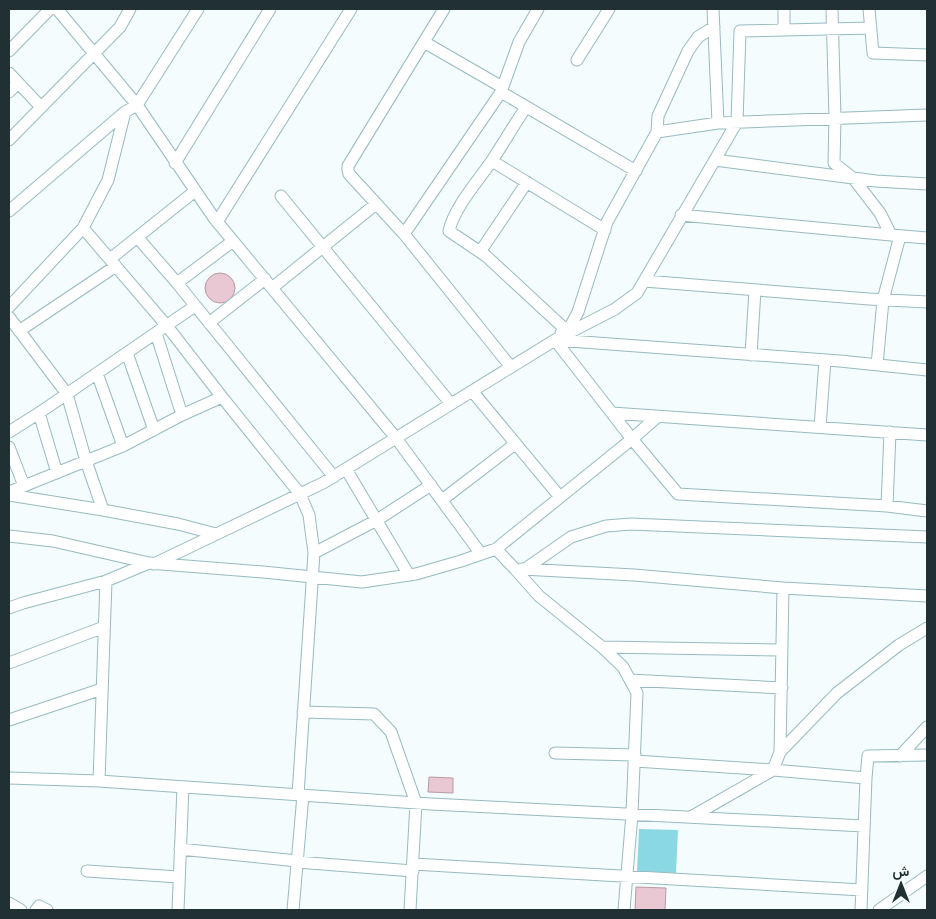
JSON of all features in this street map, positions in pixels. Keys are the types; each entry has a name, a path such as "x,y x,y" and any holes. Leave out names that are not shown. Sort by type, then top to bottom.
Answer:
{"street":[{"path":"9,51 50,9"},
{"path":"57,9 137,106 217,222 396,438 482,554"},
{"path":"9,140 120,27 130,9"},
{"path":"9,212 125,112 137,106 198,9"},
{"path":"176,163 270,9"},
{"path":"217,222 351,9"},
{"path":"444,9 348,166 349,174 404,234 511,367"},
{"path":"404,234 502,90 519,42 538,9"},
{"path":"577,60 609,9"},
{"path":"713,9 718,123"},
{"path":"784,9 784,30"},
{"path":"832,9 835,118 834,163 853,178 895,236 883,300 877,365"},
{"path":"869,9 873,53 927,54"},
{"path":"555,340 571,325 578,312 607,222 657,132 658,116 688,51 698,37 714,27"},
{"path":"9,608 106,581 151,564 323,483 555,340 615,309 637,293 737,122 740,31 871,28"},
{"path":"424,42 526,107 636,171"},
{"path":"9,73 41,107"},
{"path":"9,92 18,83"},
{"path":"526,107 458,210 449,231 486,256 566,330"},
{"path":"9,307 83,228 108,180 125,112"},
{"path":"657,132 718,123 927,115"},
{"path":"715,160 876,181 927,184"},
{"path":"492,161 605,230"},
{"path":"480,252 526,182"},
{"path":"19,331 113,263 138,238 195,191"},
{"path":"281,196 451,404"},
{"path":"209,323 323,247 376,204"},
{"path":"682,215 927,238"},
{"path":"83,228 167,326 300,494 309,515 314,553 313,578 303,712 297,862 293,910"},
{"path":"138,238 334,476"},
{"path":"177,283 233,241"},
{"path":"644,281 927,302"},
{"path":"751,355 755,290"},
{"path":"9,432 195,306"},
{"path":"9,318 67,394 86,461 103,510"},
{"path":"156,333 182,415"},
{"path":"555,340 825,360 927,370"},
{"path":"555,340 632,439 678,494 887,506 927,511"},
{"path":"126,353 154,430"},
{"path":"820,427 825,360"},
{"path":"97,373 123,446"},
{"path":"472,391 560,497"},
{"path":"9,493 123,446 182,415 222,397"},
{"path":"39,413 57,474"},
{"path":"612,413 927,435"},
{"path":"9,536 53,541 151,564 263,572 362,582 416,574 496,549 657,417"},
{"path":"887,506 890,432"},
{"path":"442,500 515,444"},
{"path":"9,447 24,486"},
{"path":"346,469 409,575"},
{"path":"314,553 376,520 432,486"},
{"path":"9,493 178,524 216,534"},
{"path":"520,569 571,537 606,526 631,524 927,537"},
{"path":"496,549 520,569 539,596 624,667 637,693 632,814 624,910"},
{"path":"520,569 634,574 784,588 927,596"},
{"path":"99,781 106,581"},
{"path":"691,817 773,770 780,752 784,588"},
{"path":"9,663 104,626"},
{"path":"780,752 837,693 900,645 927,628"},
{"path":"602,648 782,650"},
{"path":"630,680 782,688"},
{"path":"9,720 102,689"},
{"path":"303,712 374,714 391,732 416,803 410,910"},
{"path":"900,756 927,727"},
{"path":"555,753 866,778"},
{"path":"861,910 868,756 927,755"},
{"path":"9,778 99,781 416,803 864,826"},
{"path":"178,910 183,787"},
{"path":"180,849 297,862 626,876 862,890"},
{"path":"87,871 179,877"},
{"path":"879,910 927,876"},
{"path":"9,902 21,910"},
{"path":"36,910 39,906 47,910"}],"shaded area":[{"path":"639,829 678,830 676,873 637,871"}],"building":[{"path":"220,273 226,274 234,282 234,294 226,302 220,303 214,302 206,294 205,288 206,282 214,274"},
{"path":"429,777 453,778 453,793 428,792"},
{"path":"636,887 666,888 665,910 635,910"}]}
